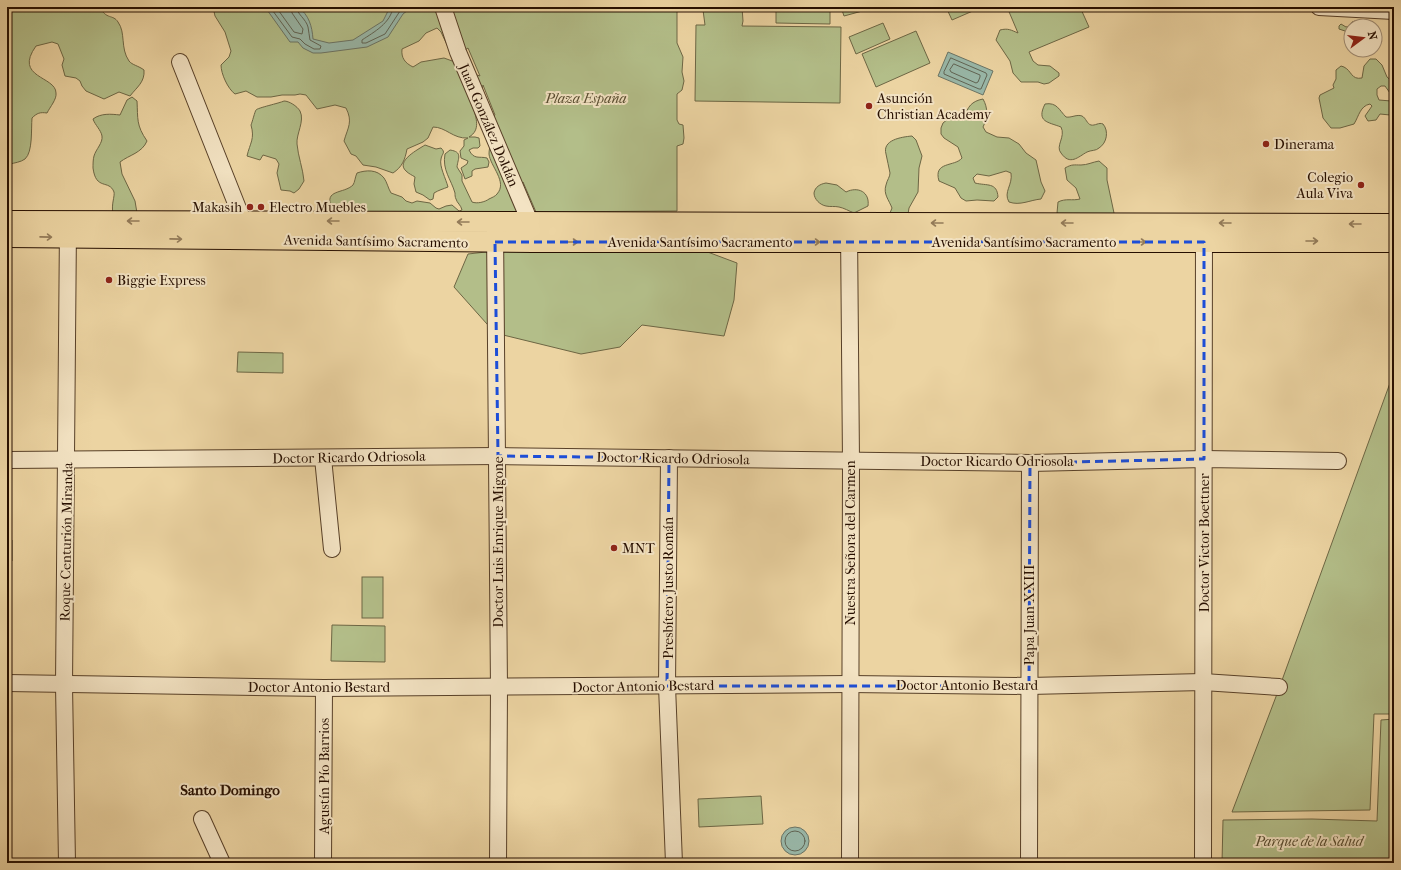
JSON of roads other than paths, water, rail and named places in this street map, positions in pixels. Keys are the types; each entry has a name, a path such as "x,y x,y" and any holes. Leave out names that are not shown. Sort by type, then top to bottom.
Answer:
{"main road":[{"name":"Avenida Santísimo Sacramento","path":"7,221 68,229 495,242 1094,242 1204,233 1285,232 1394,224"},
{"name":"Avenida Santísimo Sacramento","path":"7,237 68,229 243,221 1094,223 1204,233"},
{"path":"1094,223 1094,242"},
{"name":"Avenida Santísimo Sacramento","path":"1285,232 1394,242"}],"street":[{"name":"Juan González Doldán","path":"443,7 458,52 530,222 533,242"},
{"path":"1319,7 1394,11"},
{"path":"180,62 243,221"},
{"name":"Doctor Luis Enrique Migone","path":"495,222 498,456 498,863"},
{"name":"Nuestra Señora del Carmen","path":"849,222 851,461 850,863"},
{"name":"Roque Centurión Miranda","path":"67,863 64,685 68,229"},
{"name":"Doctor Victor Boettner","path":"1203,863 1204,233"},
{"name":"Doctor Ricardo Odriosola","path":"7,460 498,456 1030,463 1204,459 1338,461"},
{"path":"323,458 332,549"},
{"name":"Presbítero Justo Román","path":"669,458 667,686 674,863"},
{"name":"Papa Juan XXIII","path":"1029,863 1030,463"},
{"name":"Doctor Antonio Bestard","path":"7,683 324,688 499,688 850,684 1029,686 1203,682 1279,687"},
{"name":"Agustín Pío Barrios","path":"324,688 324,863"},
{"path":"202,819 222,863"}],"water":[{"path":"265,7 298,7 302,10 309,21 313,39 329,43 353,40 383,21 390,7 412,7 403,14 388,37 367,47 313,53 303,48 298,42 290,42"},
{"path":"948,52 993,71 983,95 938,76"},
{"path":"795,827 805,831 809,841 805,851 795,855 785,851 781,841 785,831"}],"place":[{"name":"Asunción Christian Academy","path":"869,106"},
{"name":"Dinerama","path":"1266,144"},
{"name":"Colegio Aula Viva","path":"1361,185"},
{"name":"Makasih","path":"250,207"},
{"name":"Electro Muebles","path":"261,207"},
{"name":"Biggie Express","path":"109,280"},
{"name":"MNT","path":"614,548"}],"district":[{"name":"Santo Domingo","path":"230,790"}],"park label":[{"name":"Plaza España","path":"586,98"},
{"name":"Parque de la Salud","path":"1309,841"}]}
